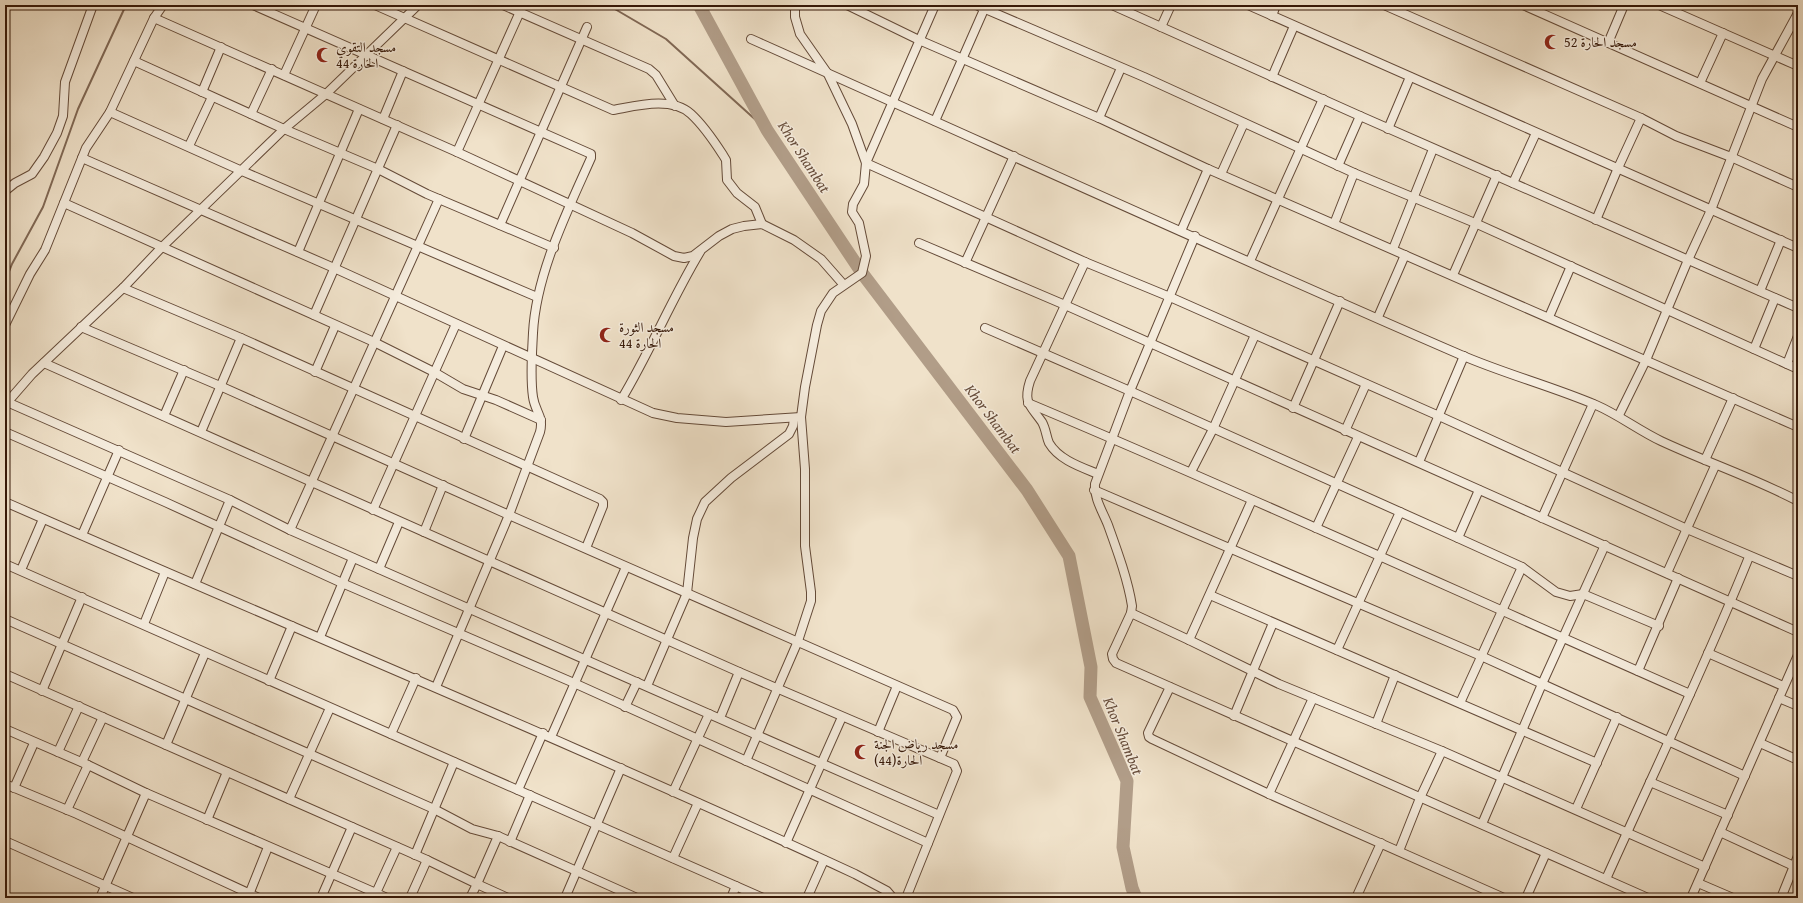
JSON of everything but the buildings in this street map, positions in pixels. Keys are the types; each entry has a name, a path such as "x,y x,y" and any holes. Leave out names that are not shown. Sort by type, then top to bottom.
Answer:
{"street":[{"path":"5,191 15,183 32,174 44,158 57,133 63,116 65,82 93,5"},
{"path":"5,325 30,274 44,250 82,158 92,138 110,112 154,18 163,5"},
{"path":"254,5 269,8 305,29 541,131 590,154 591,158 570,204 537,297 532,358 533,397 541,420 540,432 509,515 436,687"},
{"path":"284,76 316,5"},
{"path":"375,5 613,110 654,104 675,106 690,113 718,147 726,160 727,180 737,193 755,207 762,224"},
{"path":"418,5 326,94 284,129 200,210 123,288 44,363 6,404 118,450 230,500 290,530 939,815"},
{"path":"503,5 522,9 582,40 649,69 656,75 675,106"},
{"path":"795,5 795,17 800,34 828,74 852,124 866,164 986,216 1085,262 1170,297 1563,471 1687,529 1798,576"},
{"path":"848,5 919,40 1099,118 1208,169 1798,427"},
{"path":"647,686 687,593 693,538 697,519 705,502 731,478 789,434 798,417 811,350 821,311 833,293 843,284 862,273 866,256 859,223 852,212 853,204 864,184 866,164 935,5"},
{"path":"976,5 985,7 1122,68 1354,174 1475,223 1798,369"},
{"path":"1112,5 1433,149 1798,308"},
{"path":"1161,27 1171,5"},
{"path":"1248,5 1798,248"},
{"path":"1272,16 1276,5"},
{"path":"1384,5 1641,118 1676,136 1731,157 1798,187"},
{"path":"1523,5 1798,127"},
{"path":"1608,43 1624,5"},
{"path":"1659,5 1798,66"},
{"path":"935,121 985,7"},
{"path":"457,152 522,9"},
{"path":"1619,416 1646,360 1688,260 1711,210 1762,79 1798,12"},
{"path":"154,18 457,152 632,233 674,256 684,258 700,252 719,236 732,229 762,224 794,240 821,259 843,284"},
{"path":"1272,77 1294,26"},
{"path":"500,225 587,27"},
{"path":"1700,83 1723,33"},
{"path":"751,39 1464,356 1593,404 1619,416 1647,434 1715,466 1772,488 1798,500"},
{"path":"202,92 221,47"},
{"path":"134,61 284,129 378,169 439,199 554,248"},
{"path":"1099,118 1122,68"},
{"path":"251,114 272,69"},
{"path":"382,119 403,71"},
{"path":"1388,129 1410,77"},
{"path":"189,146 212,97"},
{"path":"1250,261 1323,99"},
{"path":"298,252 359,109"},
{"path":"110,112 242,171 537,297"},
{"path":"1338,166 1360,116"},
{"path":"1596,220 1641,118"},
{"path":"1221,174 1244,123"},
{"path":"314,315 397,125"},
{"path":"1513,184 1536,133"},
{"path":"1392,249 1433,149"},
{"path":"965,263 1014,156"},
{"path":"82,158 334,268 653,413 700,421 726,422 798,417"},
{"path":"1182,231 1208,169"},
{"path":"1334,224 1354,174"},
{"path":"1452,275 1497,176"},
{"path":"290,530 310,482 439,199"},
{"path":"64,203 161,248 374,342 463,388 541,420"},
{"path":"1195,236 1130,391 1098,474 1094,490 1117,551 1131,599 1131,613 1114,648 1112,654 1113,659 1116,663 1234,716 1648,898"},
{"path":"1760,291 1781,240"},
{"path":"920,243 1418,462 1798,632"},
{"path":"622,400 644,360 671,303 700,252"},
{"path":"1378,317 1404,255"},
{"path":"1085,262 1026,392 1028,403 1045,428 1048,441 1054,449 1063,457 1098,474"},
{"path":"1549,317 1571,266"},
{"path":"123,288 241,338 600,499 603,502 586,548"},
{"path":"1754,349 1775,298"},
{"path":"1293,408 1340,301"},
{"path":"373,510 456,324"},
{"path":"315,372 335,326"},
{"path":"81,327 184,370 332,435 509,515 953,710 957,717 940,758"},
{"path":"985,328 1130,391 1522,567 1556,592 1570,596 1583,594 1659,626"},
{"path":"1191,472 1213,429 1255,335"},
{"path":"1786,364 1798,336"},
{"path":"201,432 241,338"},
{"path":"464,439 503,346"},
{"path":"1418,462 1464,356"},
{"path":"5,502 551,737 905,898 958,769 954,764 739,672 44,363"},
{"path":"164,416 184,370"},
{"path":"1346,431 1366,384"},
{"path":"1705,460 1733,398"},
{"path":"1028,403 1381,555 1502,611 1690,694"},
{"path":"1542,518 1593,404"},
{"path":"746,761 798,642 810,601 811,592 805,546 805,469 798,417"},
{"path":"5,432 218,526 342,583 574,683 928,843"},
{"path":"1316,528 1358,436"},
{"path":"82,535 118,450"},
{"path":"1667,573 1715,466"},
{"path":"424,532 443,485"},
{"path":"1094,490 1481,656 1617,718 1670,740 1746,776"},
{"path":"1458,538 1478,490"},
{"path":"195,584 230,500"},
{"path":"1189,640 1252,500"},
{"path":"1337,650 1400,512"},
{"path":"21,570 43,519"},
{"path":"379,569 399,522"},
{"path":"1482,824 1542,684 1605,545"},
{"path":"1606,879 1670,740 1731,602 1749,556"},
{"path":"320,637 353,558"},
{"path":"5,564 763,898"},
{"path":"551,737 626,566"},
{"path":"1460,703 1522,567"},
{"path":"144,624 165,572"},
{"path":"1638,671 1659,626 1678,578"},
{"path":"1210,595 1597,763"},
{"path":"42,691 82,597"},
{"path":"1131,613 1279,684 1442,751 1705,867"},
{"path":"5,619 434,809 472,829 498,836 637,898"},
{"path":"1234,716 1273,622"},
{"path":"269,680 292,626"},
{"path":"166,745 205,653"},
{"path":"1708,654 1783,686"},
{"path":"1691,898 1746,776 1783,686 1798,655"},
{"path":"720,718 739,672"},
{"path":"5,674 415,854 508,898"},
{"path":"1376,724 1396,675"},
{"path":"391,734 416,678"},
{"path":"625,707 637,682"},
{"path":"878,732 897,686"},
{"path":"1170,687 1148,733 1149,736 1269,794 1381,843 1493,896 1504,898"},
{"path":"1269,794 1313,698"},
{"path":"1779,698 1798,706"},
{"path":"58,752 79,706"},
{"path":"289,799 330,708"},
{"path":"673,792 709,714"},
{"path":"67,810 103,717"},
{"path":"786,843 842,717"},
{"path":"1576,809 1617,718"},
{"path":"5,729 34,743 85,764 146,794 387,898"},
{"path":"518,790 543,734"},
{"path":"14,788 34,743"},
{"path":"1760,743 1798,760"},
{"path":"1399,852 1420,798 1442,751"},
{"path":"415,854 454,762"},
{"path":"565,898 621,768"},
{"path":"207,820 227,772"},
{"path":"1650,782 1728,815"},
{"path":"5,784 67,810 249,896 259,898"},
{"path":"100,898 146,794"},
{"path":"510,842 530,795"},
{"path":"673,858 698,803"},
{"path":"322,898 352,827"},
{"path":"1720,832 1796,867"},
{"path":"470,898 498,836"},
{"path":"5,841 133,898"},
{"path":"1357,898 1381,843"},
{"path":"249,896 268,847"},
{"path":"376,893 397,847"},
{"path":"1526,898 1546,853"},
{"path":"1781,898 1796,867 1798,856"},
{"path":"410,898 427,860"},
{"path":"807,898 824,860"},
{"path":"1698,883 1733,898"},
{"path":"731,898 736,886"},
{"path":"887,891 893,898"}],"waterway":[{"path":"5,282 12,264 43,207 78,109 126,5"},
{"path":"608,5 666,39 767,130"},
{"name":"Khor Shambat","path":"699,5 767,130 862,273 1027,490 1069,556 1091,667 1090,697 1127,781 1123,847 1132,888 1136,898"}],"place":[{"name":"مسجد الحارة 52","path":"1552,42"},
{"name":"مسجد التقوي الحارة 44","path":"324,55"},
{"name":"مسجد الثورة الحارة 44","path":"607,335"},
{"name":"مسجد رياض الجنة الحارة(44)","path":"862,752"}]}
